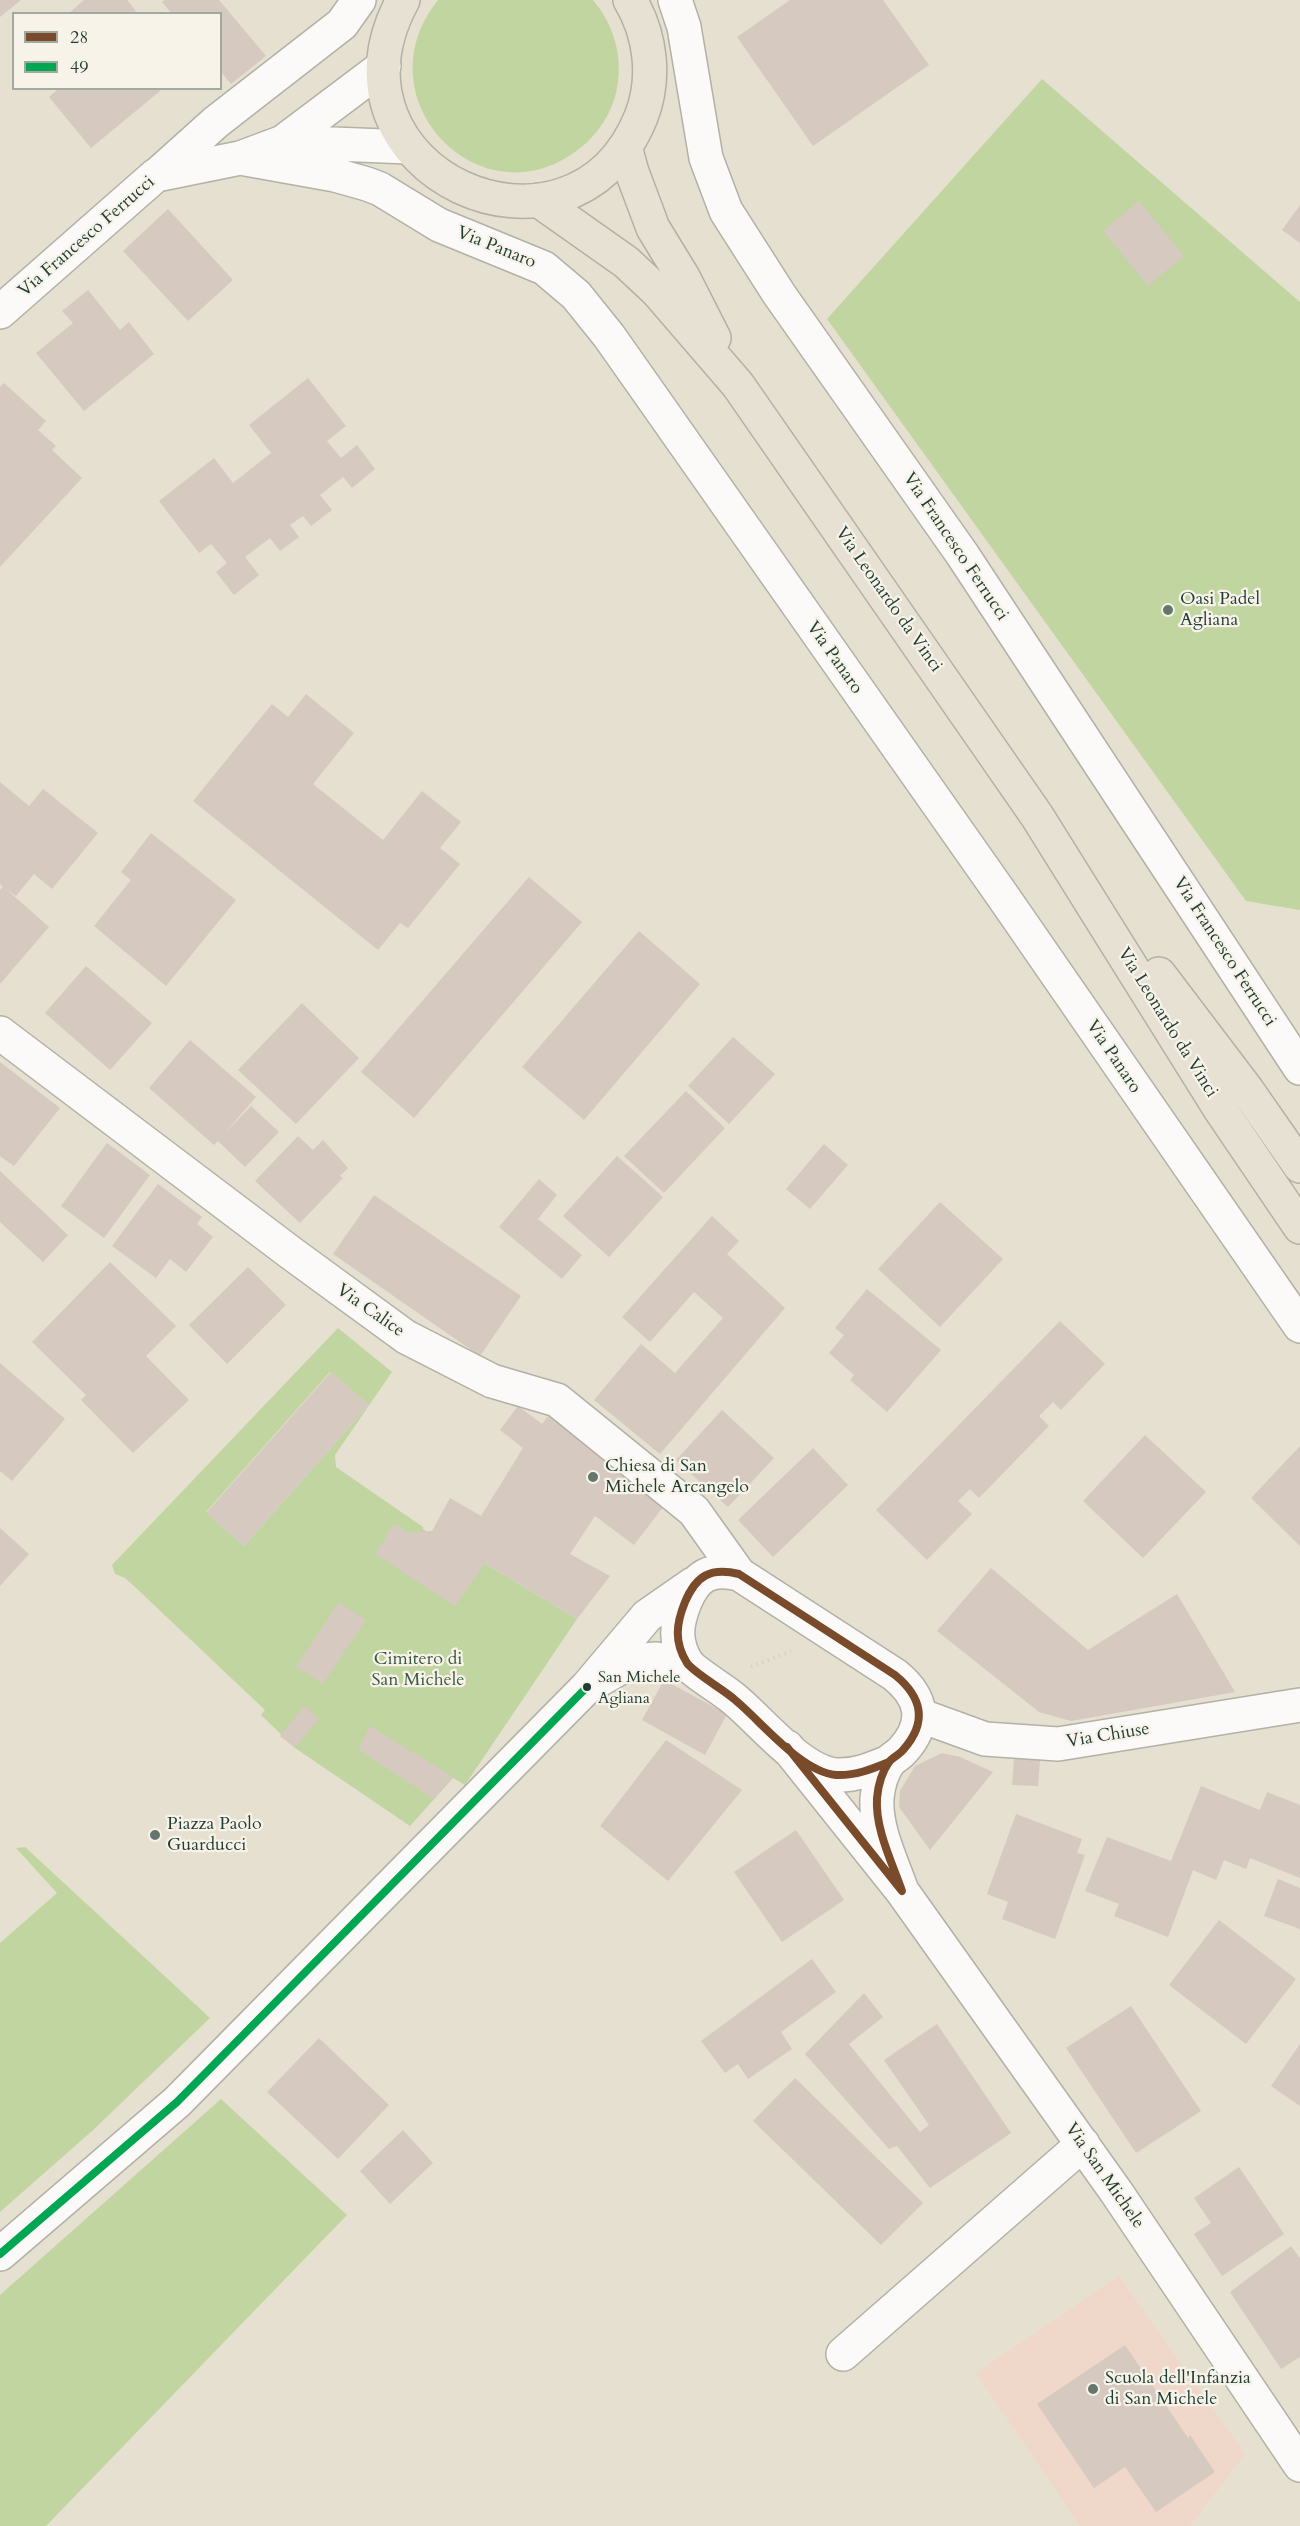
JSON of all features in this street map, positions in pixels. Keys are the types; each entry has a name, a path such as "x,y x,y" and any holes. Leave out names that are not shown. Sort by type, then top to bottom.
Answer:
{"main road":[{"path":"398,4 386,48 384,66 390,108 409,147 438,176 475,195 517,202 538,200 578,188 604,170 625,147 644,109 649,89 650,67 643,26 630,0"},
{"name":"Via Leonardo da Vinci","path":"625,147 653,228 683,277 738,385"},
{"name":"Via Leonardo da Vinci","path":"538,200 626,262 657,291 738,385 1037,816 1247,1090 1300,1166"},
{"name":"Via Leonardo da Vinci","path":"1037,816 1214,1099 1300,1227"}],"street":[{"path":"156,175 216,122 342,24 359,0"},
{"name":"Via Francesco Ferrucci","path":"675,0 684,27 706,158 726,211 779,294 962,554 1300,1068"},
{"name":"Via Francesco Ferrucci","path":"0,312 156,175 240,158 283,142 384,66"},
{"name":"Via Francesco Ferrucci","path":"283,142 409,147"},
{"name":"Via Panaro","path":"240,158 335,175 380,189 439,225 544,268 576,295 609,336 1002,895 1300,1326"},
{"name":"Via Calice","path":"0,1033 300,1260 406,1337 492,1381 557,1400 694,1511 739,1575"},
{"path":"0,2254 177,2102 587,1687 647,1616 709,1574 725,1571 739,1575 909,1686 918,1700 919,1715 917,1726 903,1750 889,1762 855,1774 834,1775 799,1759 722,1689 688,1665 656,1659 632,1661 587,1687"},
{"path":"688,1665 677,1633 678,1621 693,1584"},
{"name":"Via Chiuse","path":"919,1715 985,1739 1058,1744 1300,1705"},
{"name":"Via San Michele","path":"787,1747 902,1891 1083,2145 1300,2465"},
{"name":"Via San Michele","path":"889,1762 880,1781 877,1799 880,1827 902,1891"},
{"path":"843,2354 1083,2145"}],"path":[{"path":"722,1689 731,1675 816,1641 822,1629"}],"shaded area":[{"name":"Scuola dell'Infanzia di San Michele","path":"1119,2276 1245,2454 1190,2526 1080,2526 976,2373"}],"green space":[{"path":"438,0 593,0 612,32 619,68 613,102 606,119 595,134 575,152 538,170 502,171 468,160 441,139 421,109 413,75 418,37"},
{"name":"Oasi Padel Agliana","path":"1042,79 1300,302 1300,910 1246,901 827,319"},
{"name":"Cimitero di San Michele","path":"338,1328 392,1372 335,1455 336,1467 427,1532 432,1531 577,1619 465,1785 453,1778 410,1826 295,1748 261,1715 265,1710 134,1586 125,1578 115,1574 112,1565","holes":["330,1372 369,1405 244,1546 206,1512"]},
{"path":"25,1847 210,2018 92,2131 0,2212 0,1943 57,1893 16,1848"},
{"path":"221,2099 347,2215 46,2526 0,2526 0,2295"}],"building":[{"path":"0,0 21,0 0,17"},
{"path":"84,0 127,0 136,11 135,12 70,12"},
{"path":"165,0 219,0 266,56 231,84 222,73 222,12 170,12 162,2"},
{"path":"790,0 883,0 929,65 813,146 737,37"},
{"path":"57,90 160,91 91,148 49,97"},
{"path":"1139,201 1184,256 1148,286 1103,231"},
{"path":"1300,205 1300,243 1282,230"},
{"path":"168,209 233,280 188,321 123,251"},
{"path":"88,290 120,330 129,322 154,354 84,411 36,353 73,323 62,311"},
{"path":"308,378 346,426 327,441 341,458 357,445 375,469 352,488 343,477 320,495 332,510 311,526 303,516 290,525 299,537 280,551 270,538 245,557 259,575 234,595 216,572 227,563 211,544 199,553 159,501 214,458 233,483 271,453 249,425"},
{"path":"4,383 46,421 38,430 56,446 52,450 82,478 0,567 0,387"},
{"path":"306,694 354,733 313,784 383,840 422,791 461,822 440,848 460,864 408,928 400,923 378,950 193,801 272,704 288,717"},
{"path":"0,782 29,806 43,789 98,833 52,889 34,874 16,896 6,889 49,927 0,984 0,890 3,887 0,884"},
{"path":"151,833 236,900 166,986 94,926 131,880 121,872"},
{"path":"529,877 582,922 414,1118 361,1072"},
{"path":"639,931 700,984 584,1120 522,1067"},
{"path":"86,966 152,1023 110,1070 45,1013"},
{"path":"302,1003 359,1058 296,1124 238,1070"},
{"path":"733,1037 775,1074 729,1124 688,1086"},
{"path":"190,1040 256,1097 224,1134 251,1106 279,1132 245,1167 218,1141 214,1145 149,1088"},
{"path":"0,1062 60,1108 14,1166 0,1156"},
{"path":"686,1091 725,1128 664,1193 624,1156"},
{"path":"298,1136 313,1150 323,1140 348,1168 340,1176 343,1178 300,1223 255,1181"},
{"path":"107,1143 150,1175 104,1238 61,1206"},
{"path":"824,1144 848,1165 810,1209 786,1189"},
{"path":"617,1156 663,1197 609,1257 563,1216"},
{"path":"0,1171 68,1235 43,1262 0,1222"},
{"path":"539,1179 557,1195 538,1219 582,1255 562,1279 499,1227"},
{"path":"158,1184 202,1217 197,1224 213,1237 186,1272 170,1259 156,1278 112,1246"},
{"path":"374,1195 521,1296 480,1356 333,1254"},
{"path":"940,1202 1003,1259 940,1327 878,1269"},
{"path":"712,1216 739,1241 727,1254 785,1308 660,1454 594,1400 641,1344 675,1373 723,1318 694,1292 650,1342 622,1317"},
{"path":"110,1262 176,1326 146,1356 189,1400 133,1453 81,1400 86,1395 32,1342"},
{"path":"248,1267 286,1305 227,1364 189,1325"},
{"path":"867,1289 941,1350 887,1412 850,1380 854,1375 829,1353 844,1335 835,1328"},
{"path":"1060,1321 1105,1364 1061,1410 1053,1402 1039,1416 1049,1426 979,1498 970,1489 958,1501 972,1514 927,1560 876,1510"},
{"path":"0,1363 65,1419 12,1481 0,1471"},
{"path":"331,1372 369,1405 244,1546 206,1513"},
{"path":"518,1406 542,1424 553,1410 670,1498 634,1545 595,1516 570,1554 610,1576 577,1619 485,1563 455,1606 375,1554 394,1524 410,1533 432,1531 450,1498 481,1516 523,1448 500,1430"},
{"path":"722,1410 774,1458 728,1507 676,1460"},
{"path":"1145,1435 1206,1492 1143,1558 1083,1501"},
{"path":"1300,1446 1300,1546 1251,1498"},
{"path":"813,1448 848,1485 773,1557 738,1520"},
{"path":"0,1528 29,1554 0,1586"},
{"path":"991,1568 1088,1650 1177,1594 1235,1692 1071,1721 1039,1712 937,1631"},
{"path":"339,1602 366,1620 323,1684 296,1667"},
{"path":"664,1680 727,1714 705,1755 642,1720"},
{"path":"304,1706 319,1718 295,1748 280,1736"},
{"path":"370,1726 453,1777 434,1799 358,1749"},
{"path":"666,1740 742,1790 668,1881 600,1826"},
{"path":"942,1753 960,1757 993,1772 930,1850 899,1807 900,1791 915,1766"},
{"path":"1014,1758 1040,1760 1038,1786 1012,1785"},
{"path":"1201,1786 1260,1810 1267,1792 1300,1805 1300,1878 1250,1858 1246,1869 1224,1860 1216,1880 1193,1870 1168,1937 1114,1916 1119,1904 1085,1891 1107,1837 1171,1861"},
{"path":"1016,1814 1082,1839 1077,1853 1085,1855 1055,1939 1002,1919 1008,1902 987,1894"},
{"path":"796,1830 844,1900 782,1942 734,1872"},
{"path":"1278,1879 1300,1888 1300,1929 1264,1916"},
{"path":"1219,1920 1296,1979 1246,2044 1169,1985"},
{"path":"812,1959 836,1992 781,2032 792,2049 748,2079 738,2064 725,2073 701,2041"},
{"path":"864,1993 883,2017 849,2044 920,2132 929,2125 884,2060 937,2024 1011,2133 930,2188 897,2146 889,2149 805,2054"},
{"path":"1131,2006 1201,2111 1136,2153 1066,2048"},
{"path":"319,2038 389,2105 338,2159 267,2092"},
{"path":"1300,2044 1300,2106 1271,2086"},
{"path":"795,2078 923,2203 881,2245 753,2121"},
{"path":"403,2130 433,2163 390,2204 360,2171"},
{"path":"1239,2167 1284,2234 1222,2276 1194,2234 1211,2223 1194,2198"},
{"path":"1291,2246 1300,2258 1300,2357 1281,2369 1230,2292"},
{"path":"1125,2345 1188,2438 1190,2435 1215,2472 1156,2512 1125,2467 1094,2488 1037,2404"}],"transit line":[{"name":"28","path":"787,1747 902,1891 881,1833 877,1798 887,1766 903,1750 916,1730 919,1720 918,1710 911,1692 895,1675 739,1574 720,1572 705,1576 689,1593 678,1625 680,1648 690,1667 734,1699 782,1744 795,1755 823,1772 836,1775 857,1773 889,1762"},
{"name":"49","path":"0,2254 177,2102 587,1687"}],"place":[{"name":"Oasi Padel Agliana","path":"1168,610"},
{"name":"Chiesa di San Michele Arcangelo","path":"593,1477"},
{"name":"San Michele Agliana","path":"587,1687"},
{"name":"Piazza Paolo Guarducci","path":"155,1835"},
{"name":"Scuola dell'Infanzia di San Michele","path":"1093,2389"}]}
